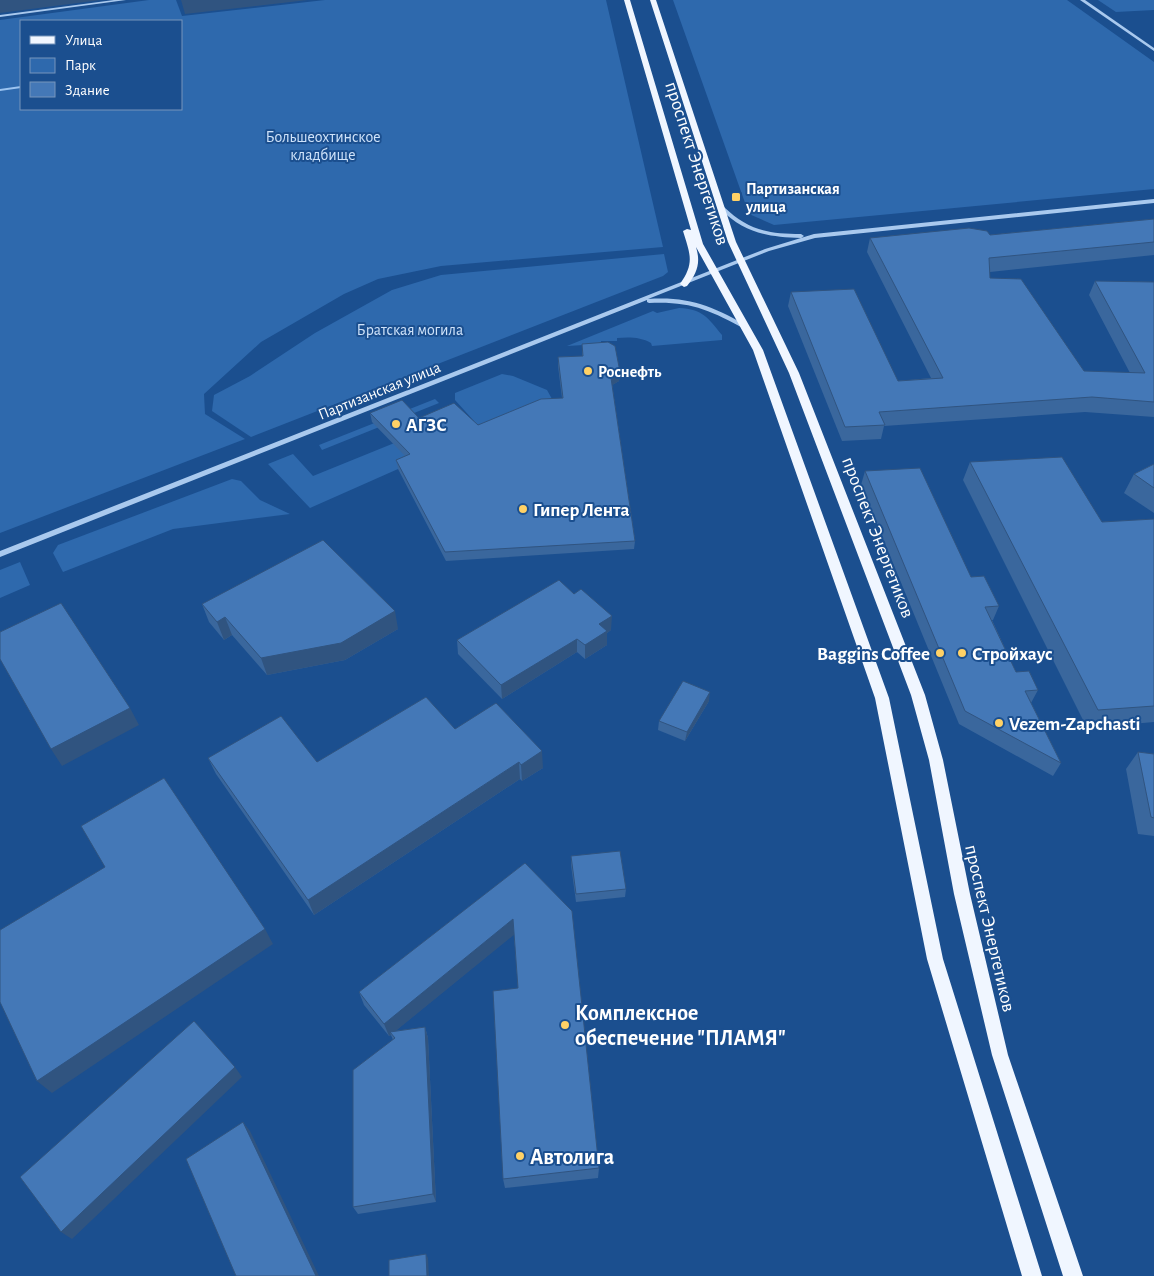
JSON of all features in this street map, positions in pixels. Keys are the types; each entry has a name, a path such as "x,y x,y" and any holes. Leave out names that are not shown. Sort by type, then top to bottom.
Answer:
{"main road":[{"name":"проспект Энергетиков","path":"628,0 699,244 758,350 882,698 935,959 1032,1276"},
{"name":"проспект Энергетиков","path":"652,0 732,242 794,374 918,695 936,760 962,894 1000,1055 1073,1276"},
{"path":"684,284 692,274 696,262 685,224 690,215"}],"street":[{"path":"0,16 124,0"},
{"path":"1082,0 1154,50"},
{"name":"Партизанская улица","path":"0,554 639,302 741,259 814,236 1154,201"},
{"path":"722,208 742,226 755,232 790,236 814,236"},
{"path":"639,302 681,300 693,302 710,308 747,328"}],"green space":[{"name":"Большеохтинское кладбище","path":"149,0 176,0 182,16 325,0 606,0 663,247 441,266 378,279 344,294 261,342 204,394 205,414 245,439 0,533 0,20"},
{"path":"673,0 1067,0 1154,62 1154,189 774,225 749,214"},
{"path":"1098,0 1154,0 1154,10 1116,12"},
{"name":"Братская могила","path":"664,254 668,272 663,276 251,437 212,411 214,395 250,376 315,333 392,290 441,275"},
{"path":"679,308 699,312 713,324 722,335 722,340 652,346 651,343 635,338 617,338 617,341 601,341 601,344 567,346 653,311 657,313"},
{"path":"502,374 513,376 547,390 552,399 546,404 436,438 474,421 455,400 455,393"},
{"path":"435,399 439,403 322,450 319,445"},
{"path":"419,433 398,469 310,508 268,464 293,454 313,476"},
{"path":"232,479 241,481 260,500 290,514 173,529 63,572 53,553 58,545"},
{"path":"20,562 30,585 0,598 0,570"}],"building":[{"path":"1154,219 1154,242 989,258 990,278 1021,279 1084,371 1145,373 1095,281 1154,282 1154,402 1092,397 879,412 885,425 845,427 791,292 854,289 898,381 943,378 870,238 969,228 987,231 990,235"},
{"name":"Гипер Лента","path":"608,342 615,346 620,372 611,378 635,541 445,552 396,460 410,454 370,413 402,400 419,418 454,403 478,425 541,399 563,398 558,357 583,356 582,344"},
{"path":"1062,457 1102,522 1154,519 1154,706 1098,710 970,462"},
{"path":"1154,464 1154,488 1134,474"},
{"name":"Стройхаус","path":"920,468 971,577 984,576 999,606 985,607 1016,672 1029,671 1038,690 1025,691 1061,763 965,711 865,471"},
{"path":"323,540 395,611 341,643 261,658 225,617 217,622 202,604"},
{"path":"559,580 574,594 581,589 612,616 599,624 607,631 585,645 577,639 501,685 457,640"},
{"path":"61,603 130,708 51,749 0,659 0,632"},
{"path":"683,681 710,692 687,732 659,721"},
{"path":"426,697 455,729 496,703 542,751 521,765 519,762 308,900 208,758 281,716 317,762"},
{"path":"1138,752 1154,754 1154,818 1151,817"},
{"path":"164,778 265,929 37,1081 0,1002 0,930 105,867 81,826"},
{"path":"620,851 626,889 576,894 571,856"},
{"path":"525,863 572,911 599,1168 503,1179 493,991 518,988 513,919 384,1024 359,992"},
{"path":"194,1021 235,1067 61,1232 20,1177"},
{"path":"425,1027 433,1194 353,1207 353,1070 395,1038 390,1032"},
{"path":"243,1122 316,1276 236,1276 186,1159"},
{"path":"426,1254 427,1276 389,1276 389,1260"}],"waterway":[{"path":"0,90 20,87"}],"place":[{"name":"Партизанская улица","path":"736,197"},
{"name":"Роснефть","path":"588,371"},
{"name":"АГЗС","path":"396,424"},
{"name":"Гипер Лента","path":"523,509"},
{"name":"Baggins Coffee","path":"940,653"},
{"name":"Стройхаус","path":"962,653"},
{"name":"Vezem-Zapchasti","path":"999,723"},
{"name":"Комплексное обеспечение \"ПЛАМЯ\"","path":"565,1025"},
{"name":"Автолига","path":"520,1156"}]}
